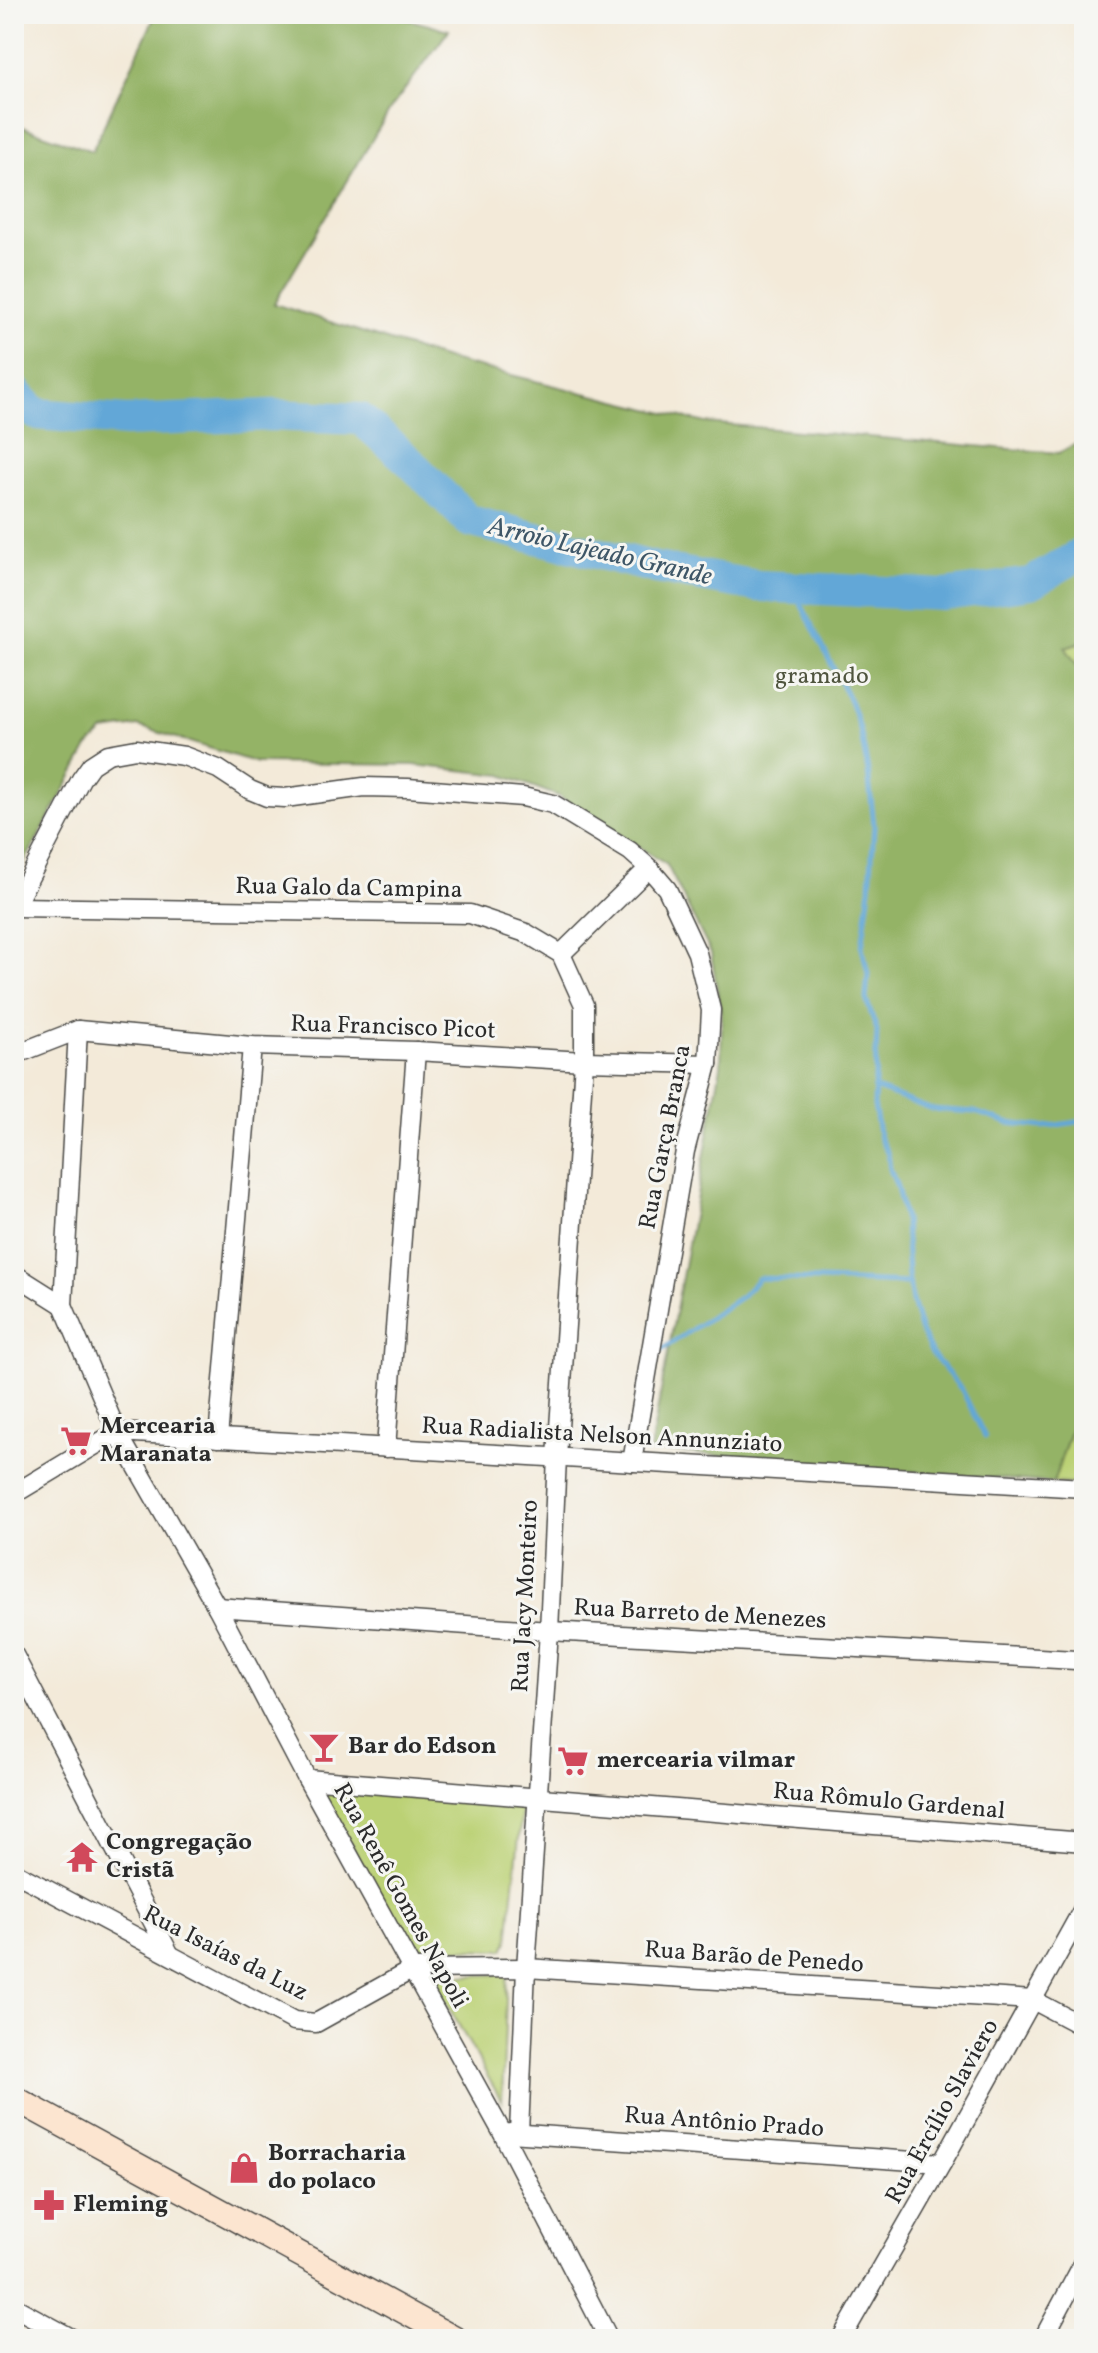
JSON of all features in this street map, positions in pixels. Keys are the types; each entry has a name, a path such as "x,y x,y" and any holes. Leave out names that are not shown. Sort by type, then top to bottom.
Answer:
{"main road":[{"path":"14,2098 455,2339"}],"street":[{"name":"Rua Garça Branca","path":"14,907 91,765 108,754 136,749 184,756 207,764 267,797 285,798 364,787 523,797 553,804 630,851 649,868 667,889 697,953 711,1010 708,1064 685,1151 632,1462"},
{"path":"584,1061 584,1005 561,954 649,868"},
{"name":"Rua Galo da Campina","path":"14,907 470,914 526,933 561,954"},
{"path":"14,1055 78,1030"},
{"name":"Rua Francisco Picot","path":"78,1030 252,1046 708,1064"},
{"name":"Rua Renê Gomes Napoli","path":"78,1030 63,1305 117,1432 217,1607 307,1779 413,1969 511,2133 609,2339"},
{"path":"218,1438 252,1046"},
{"path":"386,1448 416,1051"},
{"name":"Rua Jacy Monteiro","path":"511,2133 538,1797 584,1061"},
{"path":"14,1274 63,1305"},
{"path":"14,1494 117,1432"},
{"name":"Rua Radialista Nelson Annunziato","path":"117,1432 1084,1488"},
{"name":"Rua Barreto de Menezes","path":"217,1607 549,1631 1076,1660 1084,1663"},
{"path":"14,1655 169,1953"},
{"name":"Rua Rômulo Gardenal","path":"307,1779 1084,1842"},
{"name":"Rua Isaías da Luz","path":"14,1872 294,2021 316,2023 413,1969"},
{"name":"Rua Ercílio Slaviero","path":"841,2339 1084,1907"},
{"name":"Rua Barão de Penedo","path":"413,1969 526,1968 1033,2000 1084,2027"},
{"name":"Rua Antônio Prado","path":"511,2133 942,2163"},
{"path":"1043,2339 1084,2262"},
{"path":"14,2307 73,2339"}],"green space":[{"name":"gramado","path":"156,14 386,14 449,30 391,108 274,304 446,359 706,423 1059,453 1084,440 1084,641 1065,647 1084,676 1084,1389 1053,1483 650,1450 721,1066 722,1018 711,953 667,865 558,796 502,775 414,765 257,763 138,726 104,731 88,747 14,881 14,124 92,151"},
{"path":"1084,641 1084,676 1064,647"},
{"path":"1084,1389 1084,1485 1053,1483"},
{"path":"327,1787 517,1802 522,1808 508,1941 504,1950 414,1948 406,1944 322,1793"},
{"path":"507,1974 502,2102 438,1988 437,1977"}],"waterway":[{"name":"Arroio Lajeado Grande","path":"14,390 36,414 126,421 272,415 361,419 409,461 469,521 656,568 758,586 944,595 1031,583 1084,552"},
{"path":"793,588 851,703 860,729 868,771 874,825 862,947 868,974 866,999 877,1030 874,1105 880,1139 888,1154 905,1221 912,1301 920,1329 932,1354 962,1390 985,1437"},
{"path":"874,1088 930,1109 975,1112 1008,1123 1043,1127 1084,1121"},
{"path":"657,1353 742,1296 759,1278 909,1283"}],"place":[{"name":"Mercearia Maranata","path":"76,1441"},
{"name":"Bar do Edson","path":"324,1747"},
{"name":"mercearia vilmar","path":"573,1761"},
{"name":"Congregação Cristã","path":"82,1857"},
{"name":"Borracharia do polaco","path":"244,2168"},
{"name":"Fleming","path":"49,2205"}]}
